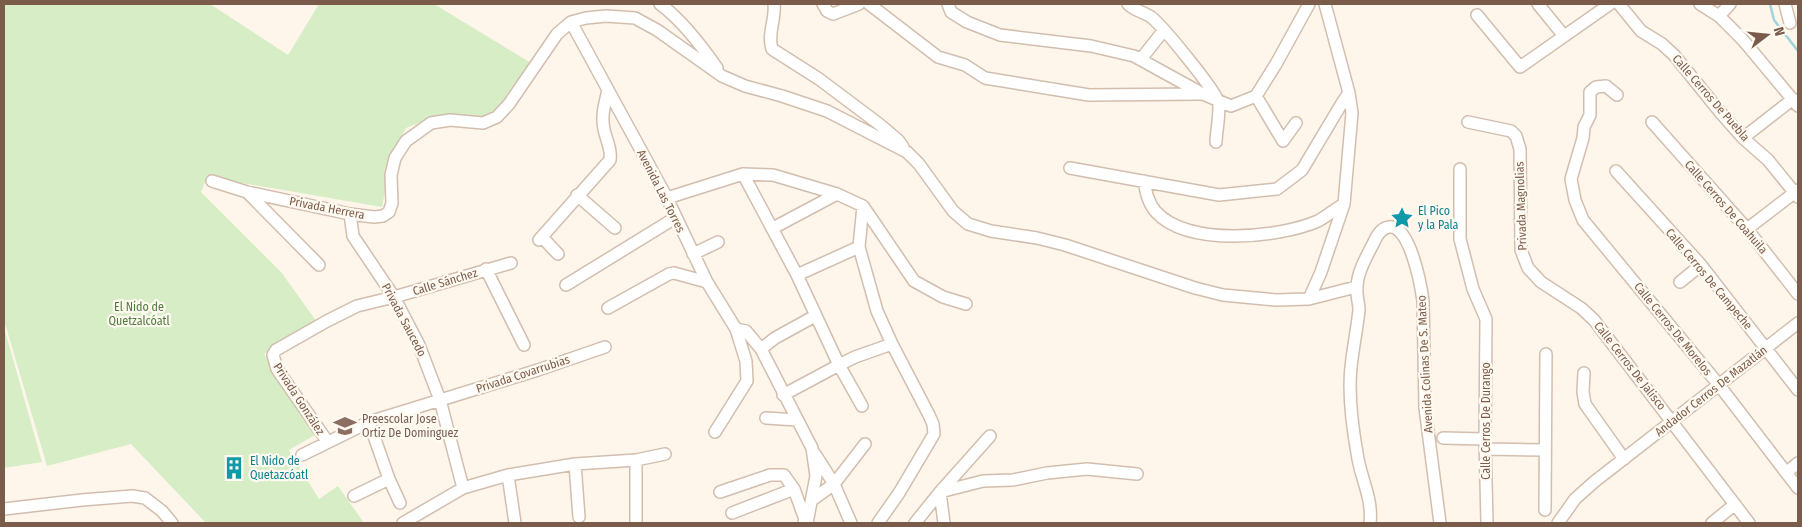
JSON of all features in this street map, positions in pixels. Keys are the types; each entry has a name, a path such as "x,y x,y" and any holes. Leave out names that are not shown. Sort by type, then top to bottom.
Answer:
{"street":[{"path":"660,4 670,11 682,24 722,76"},
{"path":"774,4 774,20 769,42 772,49 819,79 898,140 919,164 953,211 968,224 991,231 1037,238 1065,245 1195,288 1223,295 1276,300 1309,299 1356,287 1359,308 1351,368 1351,413 1357,456 1371,508 1370,523"},
{"path":"823,4 827,11 834,14 859,4"},
{"path":"870,4 938,57 965,65 985,78 1089,95 1203,94"},
{"path":"948,4 951,12 967,22 1000,35 1091,46 1134,56 1203,94 1231,106 1256,96 1276,64 1305,4"},
{"path":"1128,4 1151,17 1164,30 1209,86 1219,102 1216,142"},
{"path":"1309,299 1321,272 1344,204 1352,113 1349,93 1325,4"},
{"path":"1538,4 1564,36"},
{"path":"1476,15 1520,67 1610,4"},
{"name":"Calle Cerros De Puebla","path":"1619,4 1642,31 1662,44 1674,55 1743,138 1768,160 1797,193"},
{"path":"1700,4 1719,16 1744,40 1796,103 1743,138"},
{"path":"1719,16 1730,4"},
{"path":"1785,4 1790,23"},
{"path":"571,22 606,16 635,18 657,30 722,76 745,86 827,111 907,152"},
{"name":"Avenida Las Torres","path":"571,22 667,198 706,282 736,328 746,361 747,382 714,432"},
{"name":"Privada Herrera","path":"212,181 247,192 350,214 374,217 383,216 390,212 392,203 391,175 395,158 406,141 431,123 450,120 483,123 497,117 510,104 557,34 571,22"},
{"path":"1141,59 1164,30"},
{"name":"Calle Cerros De Morelos","path":"1618,95 1606,86 1596,87 1590,92 1590,115 1584,127 1583,138 1571,180 1575,200 1583,220 1719,385 1798,488"},
{"path":"558,254 540,238 610,160 611,153 604,129 603,111 608,90"},
{"path":"1070,168 1219,195 1277,189 1302,170 1349,93"},
{"path":"1256,96 1283,141 1296,122"},
{"name":"Privada Magnolias","path":"1468,122 1511,131 1516,136 1520,150 1520,250 1528,268 1541,282 1581,308"},
{"name":"Calle Cerros De Coahuila","path":"1652,122 1748,228 1798,294"},
{"name":"Calle Cerros De Durango","path":"1460,168 1460,239 1473,289 1486,319 1485,444 1487,523"},
{"name":"Calle Cerros De Campeche","path":"1616,172 1701,265 1798,390"},
{"path":"743,174 798,275 839,366 862,406"},
{"path":"667,198 743,174 773,175 837,194 863,206 914,281 943,297 966,304"},
{"path":"1144,181 1148,201 1157,213 1171,224 1192,232 1212,235 1268,234 1296,229 1319,220 1344,204"},
{"path":"247,192 320,265"},
{"path":"1748,228 1797,193"},
{"path":"773,228 837,194"},
{"path":"577,195 615,228"},
{"path":"863,206 859,247 877,312 929,415 933,424 934,434 878,523"},
{"name":"Privada Saucedo","path":"350,214 353,236 394,298 420,345 440,400 463,488"},
{"path":"566,286 675,218"},
{"name":"Avenida Colinas De S. Mateo","path":"1356,287 1361,269 1376,238 1385,228 1391,226 1396,228 1406,240 1420,284 1423,302 1425,408 1440,523"},
{"path":"692,254 718,242"},
{"path":"798,275 859,247"},
{"name":"Calle Sánchez","path":"273,355 276,350 357,306 394,298 511,262"},
{"path":"1680,282 1701,265"},
{"path":"486,269 524,345"},
{"path":"608,308 669,274 674,273 706,282"},
{"name":"Calle Cerros De Jalisco","path":"1581,308 1594,320 1749,523"},
{"path":"761,349 775,338 815,316"},
{"name":"Andador Cerros De Mazatlán","path":"1558,523 1575,499 1672,420 1798,323"},
{"path":"736,328 746,331 761,349 783,395 834,484 851,523"},
{"path":"783,395 855,357 892,344"},
{"name":"Privada Covarrubias","path":"302,455 327,441 369,422 604,347"},
{"path":"1545,510 1546,354"},
{"name":"Privada González","path":"273,355 277,369 327,441"},
{"path":"1584,373 1583,392 1585,404 1624,459"},
{"path":"766,418 797,420"},
{"path":"369,422 389,479 400,503"},
{"path":"915,523 990,436"},
{"path":"1443,438 1544,450"},
{"path":"812,500 834,484 865,444"},
{"path":"805,523 812,500 816,476 812,448"},
{"path":"403,523 463,488 508,475 575,464 636,460 665,454"},
{"path":"636,460 636,523"},
{"path":"1787,472 1798,463"},
{"path":"575,464 579,517"},
{"path":"940,492 983,482 1013,480 1087,468 1137,474"},
{"path":"508,475 514,523"},
{"path":"720,492 770,475 784,475 794,489 805,523"},
{"path":"354,496 389,479"},
{"path":"732,513 794,489"},
{"path":"940,492 944,523"},
{"path":"4,509 132,496 145,498 162,511 172,523"},
{"path":"1712,523 1734,505"}],"green space":[{"name":"El Nido de Quetzalcóatl","path":"4,4 210,4 288,55 319,4 434,4 531,63 510,96 493,113 479,117 460,114 449,115 430,119 406,128 393,151 382,207 207,177 201,192 281,272 317,322 264,354 315,435 289,450 319,499 338,486 364,523 206,523 131,444 47,466 4,320"},
{"path":"4,327 42,462 4,468"}],"waterway":[{"path":"1770,4 1774,20 1798,51"}],"place":[{"name":"El Pico y la Pala","path":"1402,218"},
{"name":"Preescolar Jose Ortiz De Dominguez","path":"345,426"},
{"name":"El Nido de Quetazcóatl","path":"234,468"}]}
